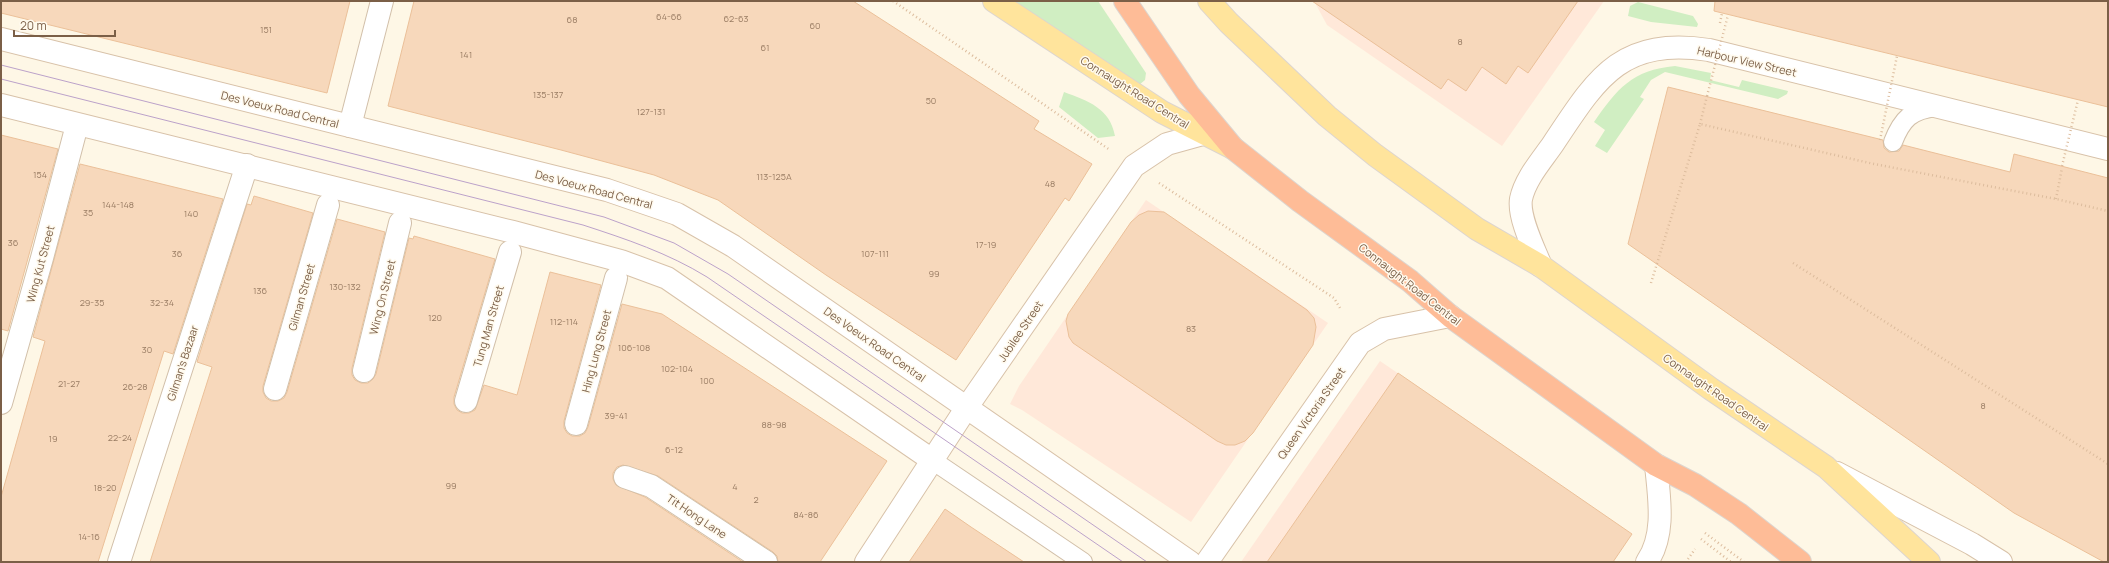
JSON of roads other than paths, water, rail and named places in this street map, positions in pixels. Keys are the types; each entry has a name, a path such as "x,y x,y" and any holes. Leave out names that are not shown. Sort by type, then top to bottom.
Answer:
{"highway":[{"path":"1125,1 1189,95 1233,148"},
{"name":"Connaught Road Central","path":"1233,148 1300,201 1410,281 1450,316 1656,465 1695,484 1739,514 1800,562"}],"main road":[{"name":"Connaught Road Central","path":"994,1 1162,112 1233,148"},
{"name":"Connaught Road Central","path":"1209,1 1228,23 1327,116 1375,155 1477,229 1541,266 1711,389 1826,467 1929,562"}],"street":[{"path":"350,126 382,1"},
{"name":"Des Voeux Road Central","path":"1,39 608,190 677,214 733,246 1190,562"},
{"name":"Harbour View Street","path":"1541,266 1523,218 1521,200 1527,183 1584,97 1602,76 1624,61 1645,52 1665,48 1688,47 1709,50 2108,149"},
{"path":"1,105 77,125 247,165 527,236 621,261 667,278 932,460"},
{"name":"Wing Kut Street","path":"1,403 42,258 77,125"},
{"name":"Jubilee Street","path":"866,562 967,407 1134,166 1167,144 1203,134"},
{"name":"Gilman's Bazaar","path":"119,562 247,165"},
{"name":"Gilman Street","path":"275,389 328,205"},
{"name":"Wing On Street","path":"364,371 400,223"},
{"name":"Tung Man Street","path":"466,401 510,252"},
{"name":"Hing Lung Street","path":"576,424 616,278"},
{"name":"Queen Victoria Street","path":"1207,562 1360,343 1384,328 1450,316"},
{"path":"1647,562 1653,553 1660,508 1656,465"},
{"name":"Connaught Road Central","path":"1826,467 1972,544 2001,562"},
{"name":"Tit Hong Lane","path":"625,477 651,486 766,562"}],"lane":[{"path":"1886,141 1909,116 1917,110 1936,106"},
{"path":"932,460 1083,562"}],"tram line":[{"path":"1,65 604,217 674,243 728,274 1147,562"},
{"path":"1,79 583,225 631,241 662,254 707,277 1123,562"}]}
